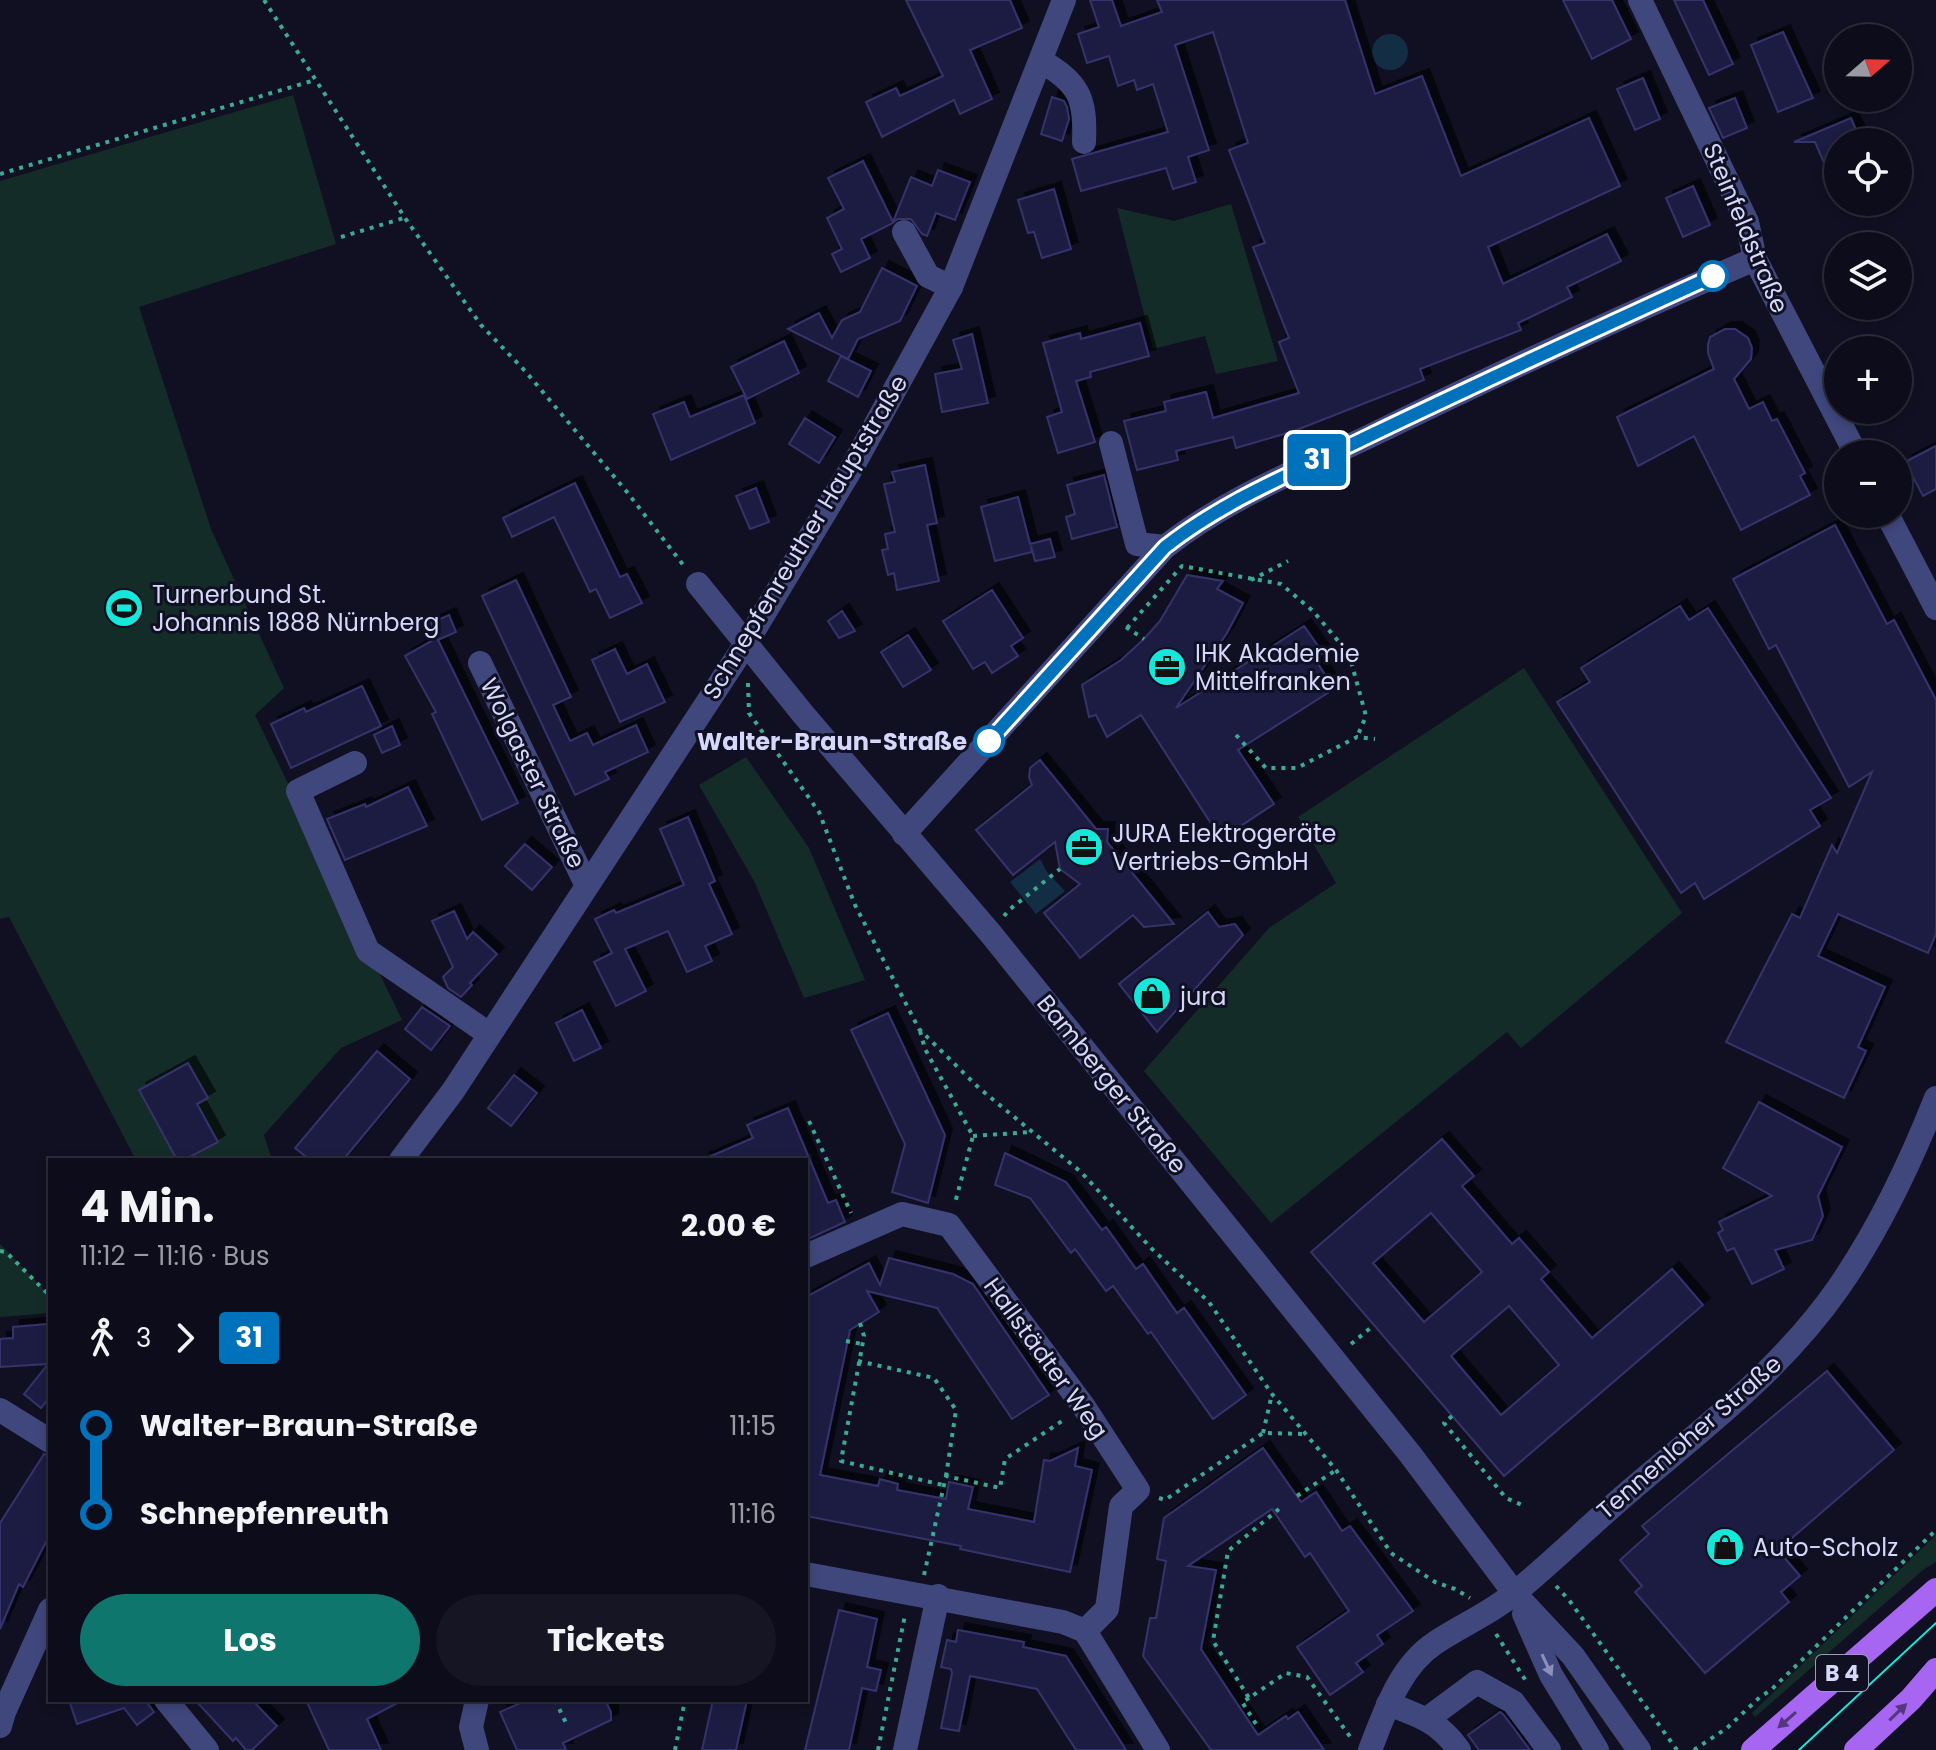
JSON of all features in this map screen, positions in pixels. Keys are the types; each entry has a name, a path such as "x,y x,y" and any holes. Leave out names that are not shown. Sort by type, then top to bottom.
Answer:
{"main road":[{"name":"B 4","path":"1753,1750 1936,1590"},
{"name":"B 4","path":"1856,1750 1911,1699 1936,1670"}],"street":[{"name":"Schnepfenreuther Hauptstraße","path":"403,1158 453,1091 745,645 854,464 951,287 1064,0"},
{"name":"Steinfeldstraße","path":"1640,0 1747,222 1755,259 1849,440"},
{"path":"1041,61 1069,79 1078,92 1085,112 1084,142"},
{"path":"904,232 928,276 951,287"},
{"path":"904,834 1165,547 1195,523 1269,483 1480,383 1755,259"},
{"path":"1111,443 1137,544 1165,547"},
{"path":"1894,528 1936,608"},
{"name":"Bamberger Straße","path":"698,584 745,645 991,934 1410,1454 1515,1594 1573,1656 1639,1750"},
{"name":"Wolgaster Straße","path":"480,663 586,884"},
{"path":"355,763 298,791 368,951 489,1034"},
{"name":"Tennenloher Straße","path":"1370,1750 1388,1704 1416,1660 1432,1645 1515,1594 1597,1519 1771,1370 1838,1288 1863,1249 1912,1157 1936,1098"},
{"path":"808,1255 902,1214 949,1225"},
{"name":"Hallstädter Weg","path":"949,1225 1084,1407 1138,1490"},
{"path":"0,1410 48,1440"},
{"path":"1085,1631 1107,1609 1121,1506 1138,1490"},
{"path":"808,1574 1063,1622 1085,1631 1158,1750"},
{"path":"905,1750 922,1594"},
{"name":"Bamberger Straße","path":"1515,1594 1551,1675 1597,1750"},
{"path":"0,1726 48,1614"},
{"path":"1427,1719 1477,1682 1513,1702 1549,1750"},
{"path":"168,1702 207,1750"},
{"path":"477,1702 471,1727 477,1750"},
{"path":"1388,1704 1427,1719 1445,1731 1459,1750"}],"path":[{"path":"264,0 405,218 481,325 526,372 617,480 698,584"},
{"path":"0,174 315,80"},
{"path":"341,237 405,218"},
{"path":"1250,581 1288,561"},
{"path":"1127,628 1182,566 1250,581 1281,584 1313,611 1349,654 1366,716 1357,737"},
{"path":"745,645 749,713 819,812 855,905 919,1029 925,1049 973,1136 949,1225"},
{"path":"1236,735 1266,768 1297,768 1357,737 1375,739"},
{"path":"1018,902 1060,869"},
{"path":"919,1029 979,1088 1081,1172 1151,1248 1209,1302 1272,1394 1336,1470 1391,1553 1435,1582 1469,1596 1503,1644"},
{"path":"809,1121 860,1232"},
{"path":"973,1136 1033,1132"},
{"path":"2,1250 48,1294"},
{"path":"860,1323 864,1336 841,1461 944,1485"},
{"path":"1333,1359 1374,1325"},
{"path":"846,1341 862,1344"},
{"path":"858,1361 934,1378 956,1410 922,1594 878,1750"},
{"path":"1263,1433 1272,1394"},
{"path":"946,1476 1000,1488 1005,1459 1084,1407"},
{"path":"1452,1416 1444,1423 1506,1498 1522,1505"},
{"path":"1138,1490 1165,1500 1263,1433 1307,1434"},
{"path":"1297,1496 1336,1470"},
{"path":"1249,1698 1213,1641 1228,1551 1279,1509"},
{"path":"1694,1750 1727,1728 1771,1690 1936,1530"},
{"path":"1540,1570 1569,1600 1677,1750"},
{"path":"1258,1727 1242,1702 1286,1673 1307,1677 1359,1750"},
{"path":"556,1702 568,1727"},
{"path":"675,1750 685,1702"}],"green space":[{"name":"Turnerbund St. Johannis 1888 Nürnberg","path":"293,95 336,244 139,307 211,529 284,688 255,715 402,1020 341,1048 264,1135 271,1158 135,1158 9,917 0,919 0,181"},
{"path":"1231,204 1278,361 1216,374 1205,336 1153,349 1117,208 1174,221"},
{"path":"1524,668 1682,913 1521,1048 1507,1032 1271,1223 1144,1071 1269,928 1336,883 1298,817"},
{"path":"746,757 809,848 865,980 804,998 754,881 699,785"},
{"path":"0,1244 48,1294 48,1313 0,1317"},
{"path":"1936,1535 1936,1562 1755,1717 1752,1713"}],"water":[{"path":"1390,34 1403,39 1408,52 1403,65 1390,70 1377,65 1372,52 1377,39"},
{"path":"1040,859 1047,872 1065,891 1036,914 1010,882"}],"building":[{"path":"906,0 1010,0 1022,28 970,50 992,99 960,114 954,100 882,137 866,102 896,88 900,96 943,76"},
{"path":"1090,0 1112,0 1121,26 1162,12 1157,0 1345,0 1375,94 1422,76 1461,176 1589,118 1620,186 1488,247 1503,284 1607,234 1621,261 1567,287 1572,297 1518,323 1521,330 1420,369 1424,380 1294,431 1236,448 1233,437 1176,451 1178,460 1137,470 1124,421 1166,411 1164,402 1206,392 1213,418 1299,393 1279,342 1289,338 1253,247 1265,243 1229,150 1248,143 1213,32 1175,45 1209,150 1188,157 1196,182 1173,189 1166,168 1081,191 1072,159 1168,132 1153,84 1137,90 1134,80 1118,86 1109,56 1087,63 1078,34 1099,27"},
{"path":"1563,0 1612,0 1631,39 1592,59"},
{"path":"1674,0 1703,0 1733,64 1709,75"},
{"path":"1783,32 1813,98 1778,112 1751,45"},
{"path":"1643,78 1660,119 1635,130 1617,89"},
{"path":"1052,97 1064,101 1067,107 1069,119 1062,141 1041,134"},
{"path":"1735,98 1747,128 1723,138 1709,108"},
{"path":"1851,118 1855,128 1827,128"},
{"path":"1824,129 1824,163 1815,142 1794,142"},
{"path":"863,161 893,222 911,177 932,186 938,170 970,182 955,220 936,213 927,236 911,219 898,219 891,224 861,239 870,258 841,272 832,254 842,249 827,218 844,209 828,178"},
{"path":"1693,186 1710,225 1683,237 1666,198"},
{"path":"1054,189 1071,249 1042,258 1034,232 1028,233 1018,200"},
{"path":"882,268 917,286 900,321 858,339 848,359 788,329 819,313 832,338 842,320 860,312"},
{"path":"1140,323 1149,356 1090,372 1091,377 1076,381 1095,442 1058,453 1047,417 1062,412 1043,343 1080,333 1081,339"},
{"path":"1725,329 1735,329 1748,338 1752,348 1751,359 1734,379 1749,409 1763,402 1772,421 1777,419 1805,473 1800,476 1810,495 1741,530 1694,436 1638,466 1617,417 1714,369 1708,353 1710,337"},
{"path":"972,334 988,403 942,412 935,374 962,369 953,340"},
{"path":"784,341 799,373 747,399 731,367"},
{"path":"841,356 871,371 858,397 828,381"},
{"path":"744,395 755,423 671,460 653,414 684,402 690,417"},
{"path":"805,418 835,437 819,463 789,444"},
{"path":"1936,446 1936,489 1923,496 1912,475 1912,458"},
{"path":"925,465 937,523 927,525 939,581 897,590 894,573 888,575 882,550 888,549 885,534 895,532 884,484 895,482 892,472"},
{"path":"1104,475 1117,527 1072,539 1066,517 1075,514 1067,485"},
{"path":"575,483 620,577 627,574 642,603 610,618 596,589 590,592 554,517 512,537 503,518"},
{"path":"756,488 769,522 750,529 736,496"},
{"path":"1018,497 1030,544 1050,539 1055,557 1035,561 1031,546 1032,552 995,561 981,507"},
{"path":"1829,528 1837,528 1887,624 1894,620 1936,700 1936,934 1928,953 1838,914 1818,956 1885,987 1858,1047 1866,1051 1844,1098 1726,1042 1792,914 1800,918 1832,845 1837,853 1872,772 1849,787 1776,645 1769,649 1733,579"},
{"path":"1187,575 1223,581 1217,589 1243,603 1227,633 1176,708 1304,626 1323,653 1315,659 1334,689 1238,750 1274,804 1221,839 1141,715 1107,737 1096,715 1089,717 1082,685 1121,660 1144,639 1160,621"},
{"path":"516,580 571,697 553,705 570,741 587,733 593,745 636,725 648,752 605,772 609,779 575,795 482,596"},
{"path":"992,590 1023,638 1011,646 1018,656 992,673 985,662 973,669 943,621"},
{"path":"1680,606 1689,620 1708,608 1831,798 1810,810 1820,826 1704,899 1695,883 1681,893 1557,702 1590,682 1581,668"},
{"path":"842,611 855,631 839,638 828,621"},
{"path":"449,615 456,632 438,640 431,623"},
{"path":"908,635 931,670 903,687 881,652"},
{"path":"437,638 518,803 482,820 432,714 436,712 405,656"},
{"path":"615,649 627,674 647,664 665,702 620,722 592,660"},
{"path":"362,686 381,726 291,768 271,724 304,708 306,712"},
{"path":"392,726 400,745 382,753 374,735"},
{"path":"1040,760 1096,829 1108,829 1107,842 1174,924 1144,927 1133,915 1080,958 1044,913 1080,884 1060,869 1055,842 1013,875 976,830 1032,785 1030,768"},
{"path":"408,787 427,826 345,860 327,819 365,804 366,807"},
{"path":"688,817 715,881 709,884 732,934 705,946 712,961 687,972 668,931 625,949 646,991 616,1006 594,962 612,953 595,919 684,885 660,829"},
{"path":"525,844 552,867 532,890 505,866"},
{"path":"454,911 467,939 473,932 497,954 461,997 448,988 443,977 453,967 432,921"},
{"path":"1208,912 1219,927 1235,924 1243,935 1157,1032 1119,984"},
{"path":"422,1007 450,1026 431,1050 405,1029"},
{"path":"582,1010 601,1048 574,1061 556,1023"},
{"path":"888,1013 945,1135 928,1203 892,1192 905,1144 851,1030"},
{"path":"377,1051 410,1079 345,1158 308,1158 295,1148"},
{"path":"188,1063 208,1098 197,1104 218,1142 188,1158 176,1158 139,1090"},
{"path":"514,1075 537,1093 511,1126 488,1108"},
{"path":"1759,1102 1842,1147 1818,1196 1823,1216 1812,1240 1775,1250 1784,1269 1752,1284 1734,1248 1727,1251 1718,1233 1723,1230 1719,1222 1772,1196 1723,1168"},
{"path":"788,1108 828,1203 836,1200 845,1222 808,1239 808,1158 707,1158 753,1138 747,1125"},
{"path":"1442,1139 1474,1176 1462,1186 1512,1244 1519,1238 1549,1272 1541,1279 1592,1338 1672,1269 1703,1305 1504,1476 1311,1252","holes":["1431,1213 1482,1272 1424,1322 1373,1263","1509,1306 1559,1365 1501,1415 1451,1356"]},
{"path":"1005,1153 1066,1182 1102,1230 1106,1227 1136,1269 1143,1264 1177,1313 1184,1308 1246,1395 1213,1419 1151,1332 1148,1334 1113,1286 1106,1291 1075,1249 1071,1253 1030,1198 995,1185"},
{"path":"889,1258 953,1274 973,1284 1049,1395 1012,1419 937,1308 867,1291 879,1312 850,1330 820,1475 878,1486 880,1479 898,1484 897,1490 946,1499 949,1482 973,1487 968,1509 1034,1522 1044,1460 1050,1461 1078,1448 1075,1466 1092,1470 1070,1572 960,1549 961,1546 808,1516 808,1296 869,1263 880,1285"},
{"path":"47,1324 48,1364 0,1367 0,1339 13,1338 13,1327"},
{"path":"48,1364 48,1399 41,1408 24,1394"},
{"path":"1827,1371 1894,1450 1778,1550 1800,1576 1781,1592 1789,1602 1705,1673 1635,1592 1642,1586 1620,1560 1649,1534 1642,1526"},
{"path":"1263,1448 1301,1502 1316,1492 1342,1531 1350,1526 1413,1611 1377,1635 1383,1644 1356,1663 1363,1672 1330,1695 1297,1647 1349,1611 1310,1553 1305,1557 1272,1509 1188,1566 1216,1570 1201,1649 1258,1735 1286,1716 1288,1719 1298,1712 1324,1750 1211,1750 1143,1656 1150,1618 1156,1618 1166,1561 1157,1559 1164,1518"},
{"path":"44,1454 48,1455 48,1538 23,1587 19,1584 0,1629 0,1523"},
{"path":"839,1610 877,1619 867,1667 881,1670 876,1691 862,1688 849,1750 805,1750"},
{"path":"958,1630 1024,1642 1023,1647 1066,1656 1126,1750 1076,1750 1037,1689 970,1676 959,1731 941,1728 952,1673 951,1669 941,1667 947,1640 956,1642"},
{"path":"70,1702 146,1702 154,1712 137,1725 124,1708 77,1724"},
{"path":"197,1702 254,1702 277,1726 252,1750 246,1750 236,1738 233,1741"},
{"path":"307,1702 399,1702 367,1719 381,1750 329,1750"},
{"path":"522,1702 606,1702 611,1720 563,1743 566,1750 517,1750 500,1712"},
{"path":"713,1702 747,1702 736,1750 702,1750"},
{"path":"1500,1712 1530,1750 1479,1750 1468,1735"}],"tram line":[{"path":"1799,1750 1936,1623"}],"bus line":[{"name":"31","path":"989,741 1165,547 1195,523 1269,483 1425,408 1713,276"}],"place":[{"name":"Turnerbund St. Johannis 1888 Nürnberg","path":"124,608"},
{"name":"IHK Akademie Mittelfranken","path":"1167,667"},
{"name":"Walter-Braun-Straße","path":"989,741"},
{"name":"JURA Elektrogeräte Vertriebs-GmbH","path":"1084,847"},
{"name":"jura","path":"1152,996"},
{"name":"Auto-Scholz","path":"1725,1547"}]}
